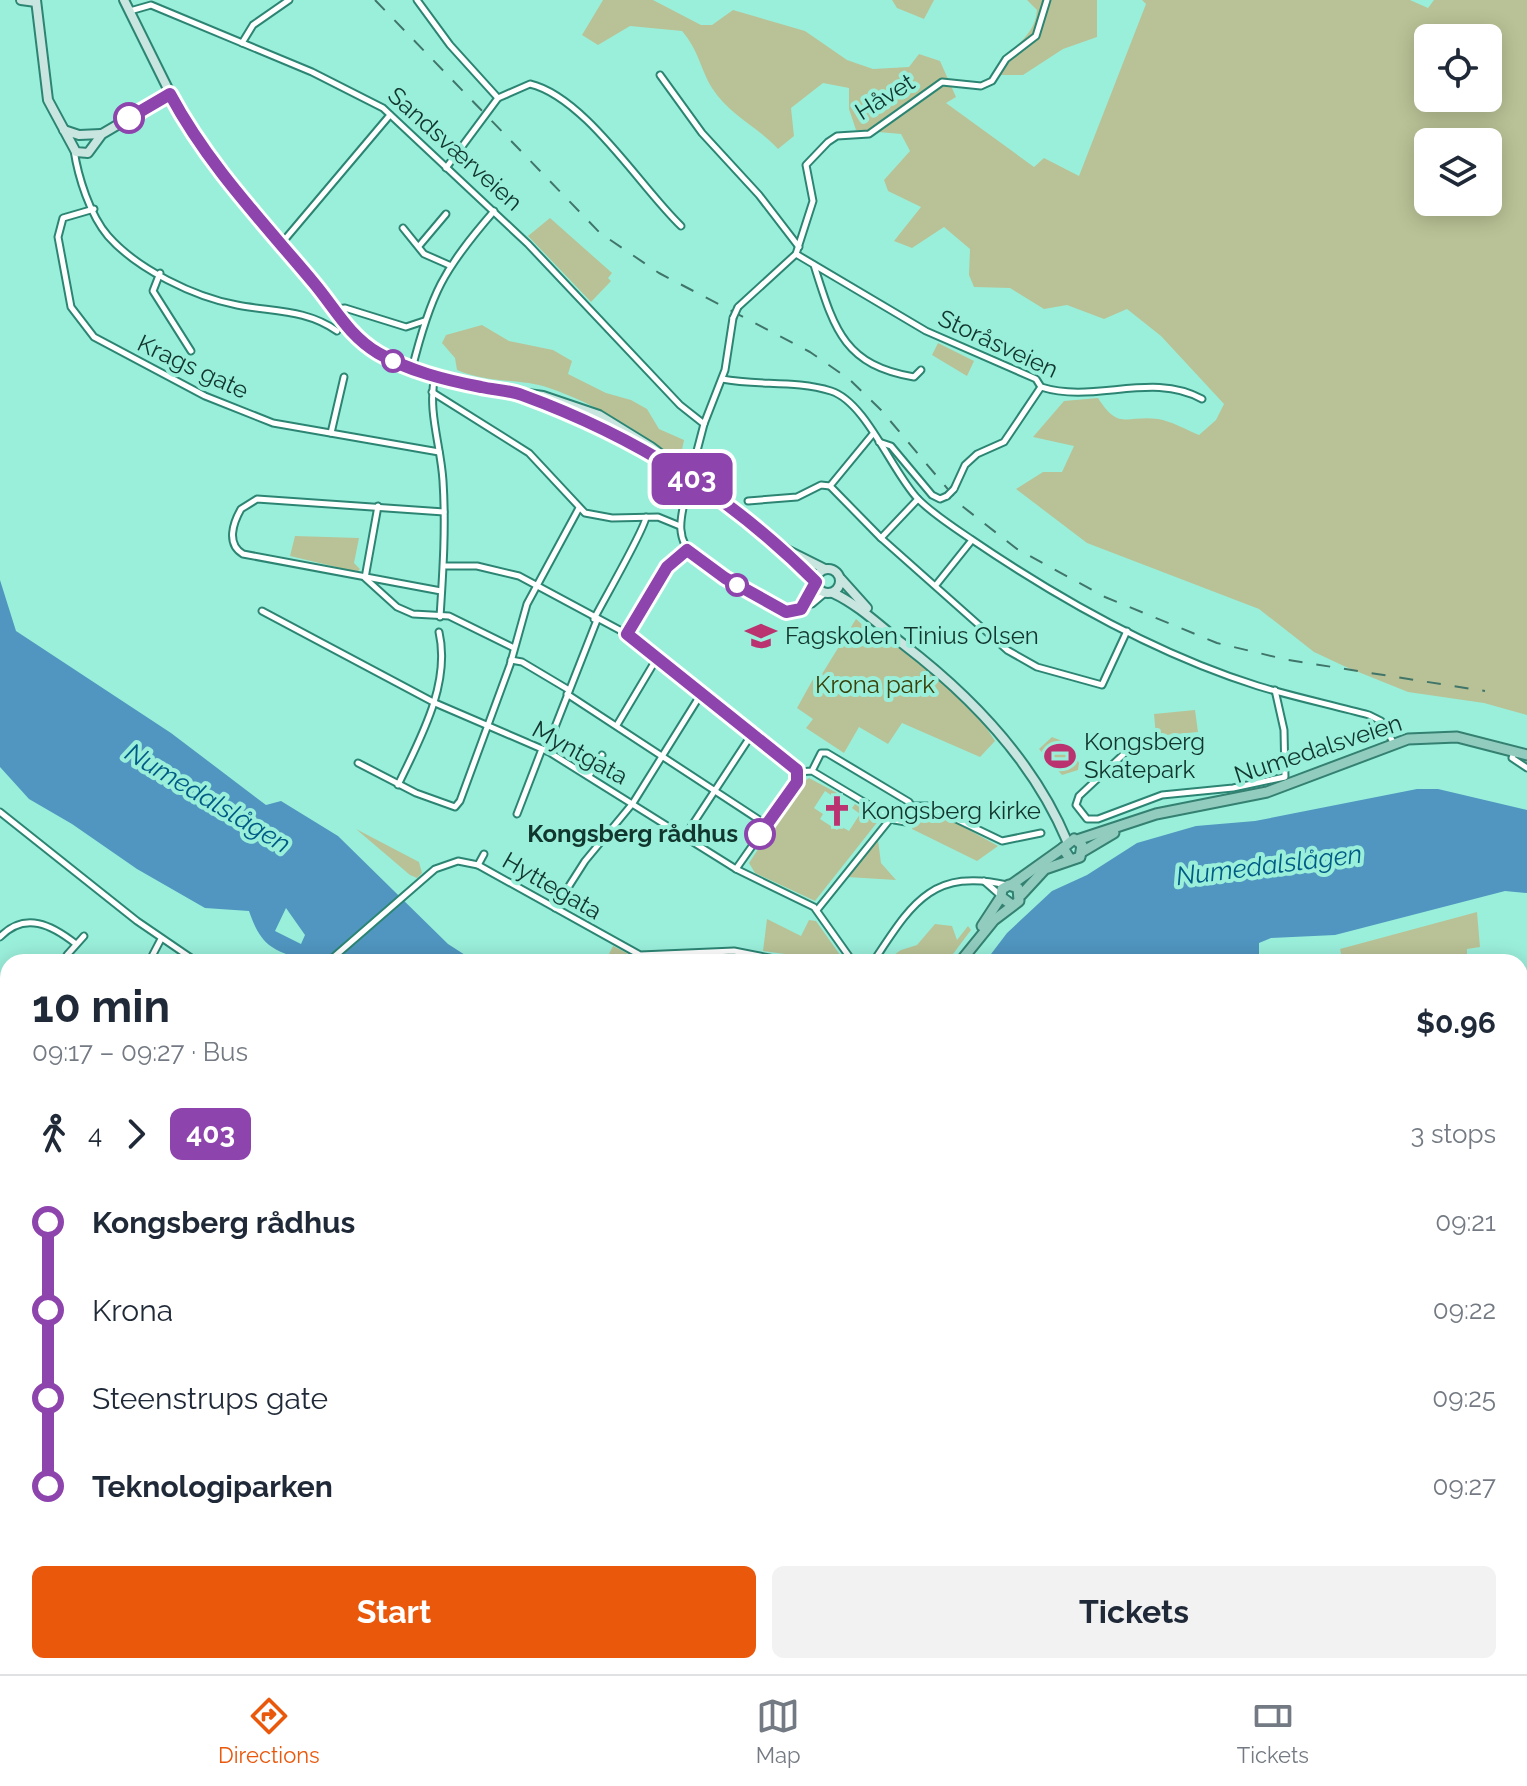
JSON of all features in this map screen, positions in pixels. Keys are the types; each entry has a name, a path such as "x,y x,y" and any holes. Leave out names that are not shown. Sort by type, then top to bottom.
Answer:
{"main road":[{"name":"Numedalsveien","path":"1000,896 1010,885 1069,843 1156,814 1278,789 1393,742 1443,736 1527,755"},
{"name":"Numedalsveien","path":"1070,859 1123,826"},
{"path":"1069,843 1082,852"},
{"path":"966,954 994,920 1045,869 1070,859 1069,843"},
{"path":"1010,885 1018,888 1021,895"},
{"path":"965,954 1000,896 1012,905"}],"street":[{"path":"21,0 36,1 45,91 55,119 73,148 77,170 94,209 110,238 160,273 219,301 308,314 337,331"},
{"path":"124,0 170,94 217,167 284,240 360,341 412,369 519,394 591,422 662,459 787,550 835,571 860,602 991,723 1034,780 1069,843"},
{"path":"271,0 273,11"},
{"path":"242,43 253,25 289,0"},
{"path":"417,0 450,45 498,98"},
{"name":"Håvet","path":"680,526 704,424 722,379 733,318 738,307 796,254 799,247 813,201 806,165 820,148 837,136 869,134 942,82 981,86 992,81 1006,59 1036,36 1047,0"},
{"name":"Sandsværveien","path":"130,11 151,5 352,90 390,115 494,211 680,405 704,424"},
{"path":"660,75 702,133 759,195 799,247"},
{"path":"446,168 498,98 530,84 548,91 609,143 681,226"},
{"path":"77,170 83,155 102,134 170,94"},
{"path":"284,240 390,115"},
{"path":"64,130 83,136 102,134"},
{"path":"83,136 92,146"},
{"path":"73,148 83,136"},
{"path":"73,148 83,155"},
{"name":"Krags gate","path":"94,209 63,218 58,237 71,307 94,337 222,403 273,423 439,452"},
{"path":"412,369 424,321 449,265 494,211"},
{"path":"419,247 446,214"},
{"path":"403,228 424,254 449,265"},
{"name":"Storåsveien","path":"796,254 926,331 1036,379 1041,387 1067,394 1169,387 1202,399"},
{"path":"813,264 836,324 852,352 868,364 895,374 914,377 921,370"},
{"path":"160,273 153,291 191,351"},
{"path":"334,310 345,308 406,327 424,321"},
{"path":"435,376 432,392 446,566 440,617"},
{"path":"331,433 344,377"},
{"path":"722,379 778,381 833,392 845,398 918,499 972,540 1076,606 1220,672 1369,715 1381,721 1393,742"},
{"path":"878,442 891,446 937,499 947,496 954,489 965,465 977,454 1004,442 1041,387"},
{"path":"432,392 529,453 554,476 579,508 604,518 646,517 680,526 687,550 776,608 789,612 801,609 839,587 841,579"},
{"path":"830,486 872,435"},
{"path":"748,501 797,497 821,485 830,486 881,538 1021,659 1055,673 1102,685 1127,631"},
{"path":"881,538 918,499"},
{"path":"441,591 236,550 232,541 236,519 249,502 378,506 444,512"},
{"path":"365,578 378,506"},
{"path":"358,763 398,785 455,807 488,726 524,613 579,508"},
{"path":"517,814 595,620 626,554 643,529 646,517"},
{"path":"936,585 972,540"},
{"path":"627,634 667,567 687,550"},
{"path":"787,550 816,583 918,653"},
{"path":"446,566 477,566 519,576 537,585 595,620 627,634 798,772 812,771 891,818 906,822 914,806"},
{"path":"801,609 825,569"},
{"path":"365,578 397,607 413,614 449,616 514,648"},
{"name":"Myntgata","path":"262,611 435,703 544,749 736,869 817,910 847,954"},
{"path":"398,785 435,703 441,642 439,632"},
{"path":"617,725 657,658"},
{"path":"511,660 522,662 716,788 767,825"},
{"path":"1126,752 1079,796 1076,805 1087,819 1098,819 1162,795 1233,788 1285,777 1284,730 1275,690"},
{"path":"555,908 585,861 633,803 701,694"},
{"path":"685,836 752,734"},
{"path":"812,771 824,752 914,806 929,806 1002,841 1041,833"},
{"path":"1514,752 1512,758 1527,768"},
{"path":"589,776 602,755"},
{"path":"736,869 797,782 798,772"},
{"path":"0,812 161,939 184,954"},
{"path":"817,910 891,818"},
{"path":"478,865 484,854"},
{"name":"Hyttegata","path":"337,954 405,894 448,863 478,865 638,954"},
{"path":"879,954 913,905 936,890 983,880 1010,885"},
{"path":"983,880 1000,896"},
{"path":"0,937 13,925 31,921 50,927 76,944"},
{"path":"68,954 84,936"},
{"path":"153,954 161,939"},
{"name":"Hyttegata","path":"664,954 734,951 749,954"}],"green space":[{"path":"603,0 653,0 701,25 712,25 733,10 805,31 847,60 873,69 909,67 919,54 940,61 956,97 946,103 1034,167 1044,158 1079,176 1146,4 1142,0 1410,0 1428,8 1434,0 1527,0 1527,715 1484,703 1408,692 1314,652 1259,609 1087,543 1016,489 1043,472 1062,472 1074,446 1033,437 1064,401 1098,398 1118,418 1158,419 1199,435 1216,420 1224,404 1161,336 1127,309 1104,319 1067,305 1044,309 1010,288 974,287 969,275 970,249 944,227 912,248 894,241 921,207 888,191 884,180 910,151 901,134 856,130 849,109 849,88 823,83 791,108 794,136 778,149 719,97 682,31 630,26 598,45 582,35"},
{"path":"892,0 934,0 924,19 897,8"},
{"path":"1027,0 1097,0 1097,37 1063,49 1023,75 992,75 1031,30 1037,10"},
{"path":"550,218 612,273 608,278 611,281 591,302 528,236"},
{"path":"482,325 509,341 553,350 572,361 568,374 647,409 659,429 684,440 681,455 688,460 685,464 620,421 567,395 538,385 481,377 457,370 455,358 442,343 446,335"},
{"path":"938,343 974,361 967,376 932,355"},
{"path":"295,536 359,538 354,563 360,569 357,572 290,556"},
{"name":"Krona park","path":"856,619 879,640 889,640 961,697 995,741 980,757 902,723 888,744 859,727 844,753 806,728 813,719 797,708 817,672 822,674"},
{"path":"1195,710 1198,732 1156,736 1154,714"},
{"name":"Kongsberg Skatepark","path":"1052,737 1070,744 1079,763 1078,770 1062,775 1039,749"},
{"path":"809,778 837,793 834,797 825,791 814,808 823,814 820,819 837,830 840,826 849,831 860,814 852,808 855,804 879,820 815,901 755,873 749,863 802,783"},
{"path":"924,805 998,846 977,861 912,829"},
{"path":"356,829 419,862 422,873 417,878 410,875"},
{"path":"878,840 881,863 896,880 847,877"},
{"path":"1477,912 1480,947 1467,949 1467,954 1341,954 1340,949"},
{"path":"767,919 801,936 809,920 816,921 839,954 785,954 763,951"},
{"path":"935,924 952,926 957,940 968,926 971,930 953,954 895,954 917,945"},
{"path":"613,946 628,954 609,954"}],"water":[{"name":"Numedalslågen","path":"0,580 16,631 171,733 266,805 281,801 338,836 448,944 464,954 287,954 264,940 249,911 205,908 137,869 72,824 29,799 0,767","holes":["286,908 305,935 301,944 275,931"]},
{"name":"Numedalslågen","path":"1417,789 1438,789 1527,810 1527,893 1505,891 1335,935 1271,938 1259,943 1259,954 991,954 1007,933 1052,891 1087,875 1137,843 1196,826 1255,821"}],"railway":[{"path":"375,0 600,233 659,273 810,352 849,379 881,410 962,506 1017,549 1105,597 1217,643 1288,660 1485,691"}],"bus line":[{"name":"403","path":"129,118 170,94 199,143 229,184 331,304 346,328 360,341 412,369 460,383 519,394 602,427 662,459 705,489 787,550 816,582 801,609 786,612 725,578 687,550 667,567 627,634 797,770 797,782 760,834"}],"place":[{"name":"Fagskolen Tinius Olsen","path":"761,636"},
{"name":"Kongsberg Skatepark","path":"1060,756"},
{"name":"Kongsberg kirke","path":"837,811"},
{"name":"Kongsberg rådhus","path":"760,834"}]}
